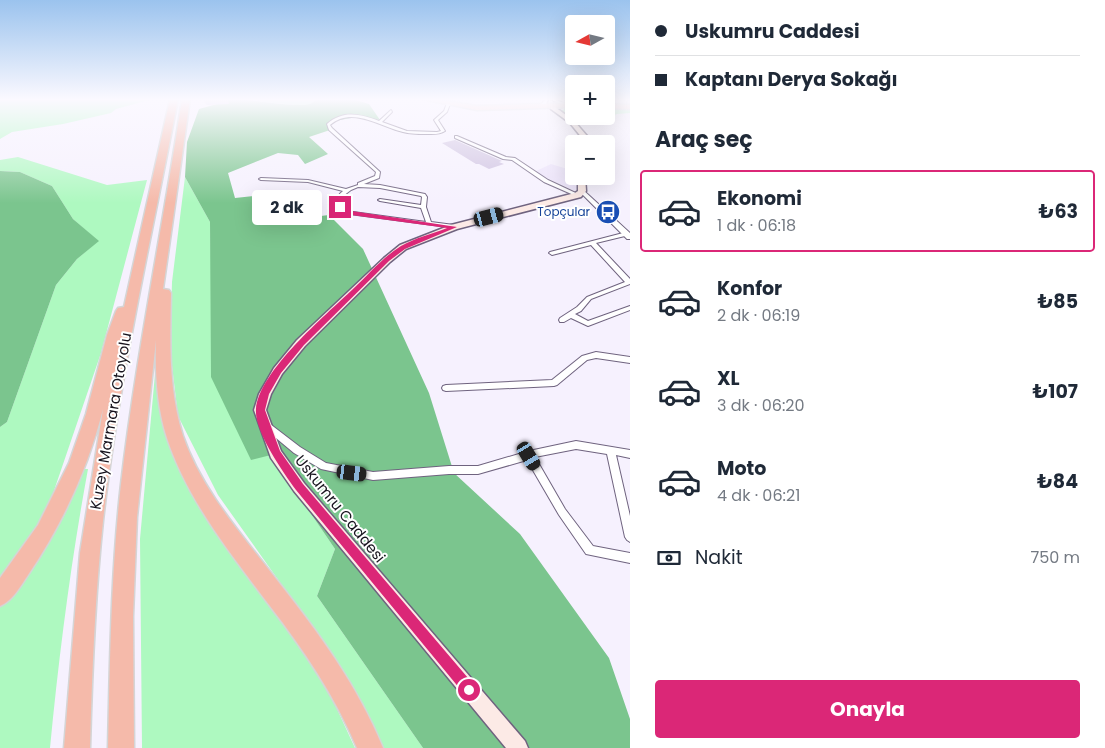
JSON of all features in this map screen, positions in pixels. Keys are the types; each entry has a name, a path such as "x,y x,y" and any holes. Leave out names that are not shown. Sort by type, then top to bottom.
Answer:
{"highway":[{"name":"Kuzey Marmara Otoyolu","path":"121,748 124,570 130,486 146,358 166,230 165,185 170,134"},
{"name":"Kuzey Marmara Otoyolu","path":"76,748 83,635 96,506 137,282 177,134"},
{"path":"166,230 169,255 165,293 164,387 170,420 184,460 215,514 332,676 370,748"},
{"path":"0,595 39,543 73,477 92,421 122,314 137,282"}],"main road":[{"path":"580,185 580,193"},
{"name":"Uskumru Caddesi","path":"518,748 299,487 276,454 260,410 265,394 278,371 301,343 403,247 454,227 580,193"}],"street":[{"path":"334,134 378,172 378,177 345,190 340,197 340,207 344,212 454,227"},
{"path":"456,137 505,158 513,159 546,181 580,193 628,235"},
{"path":"261,179 308,181 345,190"},
{"path":"360,184 423,195 425,197 423,207 429,223"},
{"path":"380,200 423,207"},
{"path":"552,253 628,235"},
{"path":"562,320 571,315 589,298 629,282 592,242"},
{"path":"571,315 588,324 630,308"},
{"path":"446,388 554,383 585,358 596,355 630,360"},
{"path":"264,424 297,450 324,466 373,476 449,470 478,470 576,445 630,454"},
{"path":"611,452 630,537"},
{"path":"529,456 562,512 590,550 630,558"}],"shaded area":[{"path":"551,164 565,168 565,185 575,185 577,187 575,191 534,172"}],"green space":[{"path":"0,134 9,134 0,139"},
{"path":"190,134 318,134 309,137 328,154 305,164 298,155 278,153 228,173 235,198 280,193 304,218 329,215 363,249 429,393 454,473 520,534 609,658 630,719 630,748 423,748 317,596 335,549 271,455 251,460 211,377 210,222 185,177 187,142"},
{"path":"18,157 107,185 147,180 101,353 46,514 0,578 0,427 7,422 56,285 77,259 98,241 73,219 52,186 20,172 0,171 0,160"},
{"path":"0,171 20,172 52,186 73,219 99,241 77,259 56,285 7,422 0,427"},
{"path":"185,177 210,222 212,291 271,455 335,549 317,596 423,748 380,748 363,705 313,629 218,495 178,416 170,349 172,282"},
{"path":"156,363 164,416 325,683 355,748 142,748 140,539"},
{"path":"84,469 88,469 66,608 50,748 0,748 0,607 41,556 64,516"}],"building":[{"path":"455,140 502,161 499,162 504,164 489,169 476,164 442,143"}],"place":[{"name":"Topçular","path":"608,212"}],"route":[{"path":"340,207 344,212 454,227 403,247 387,260 301,343 278,371 265,394 260,410 276,454 299,487 469,690"}]}
